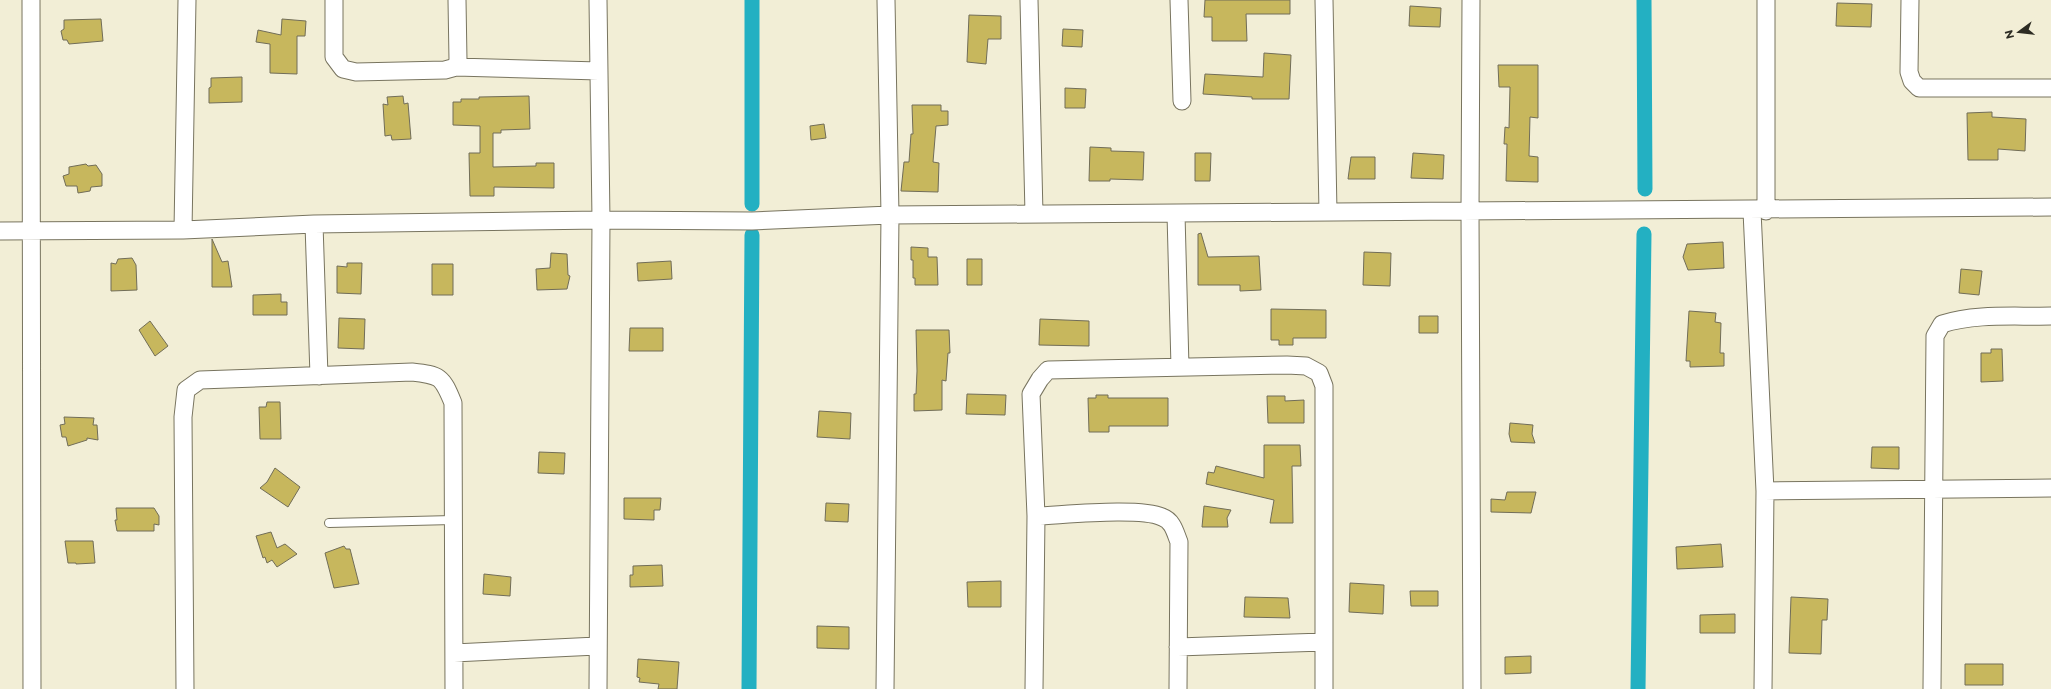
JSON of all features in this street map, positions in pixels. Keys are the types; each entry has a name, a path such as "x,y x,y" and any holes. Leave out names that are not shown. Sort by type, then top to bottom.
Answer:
{"street":[{"path":"31,0 32,689"},
{"path":"183,230 187,0"},
{"path":"334,0 334,57 343,69 356,72 445,70 456,67 599,71"},
{"path":"456,67 458,60 457,0"},
{"path":"598,0 601,220 597,646 598,689"},
{"path":"885,689 890,216 886,0"},
{"path":"1029,0 1034,214"},
{"path":"1179,0 1182,101"},
{"path":"1324,0 1328,212"},
{"path":"1471,0 1470,212 1472,689"},
{"path":"1763,689 1765,491 1759,211 1766,0"},
{"path":"1910,0 1909,72 1912,81 1919,88 2051,88"},
{"path":"0,231 183,230 314,224 601,220 752,221 890,216 1034,214 1759,211 2051,207"},
{"path":"1176,214 1180,367"},
{"path":"314,224 320,376"},
{"path":"1932,689 1935,336 1942,324 1973,317 2051,316"},
{"path":"1034,689 1036,516 1031,394 1040,379 1048,370 1287,365 1306,366 1319,373 1324,386 1324,689"},
{"path":"185,689 183,417 186,390 200,380 412,372 435,375 445,384 453,402 454,689"},
{"path":"1765,491 2051,488"},
{"path":"1036,516 1129,513 1152,514 1164,517 1173,526 1179,542 1178,689"},
{"path":"1178,646 1324,642"},
{"path":"454,653 597,646"}],"lane":[{"path":"329,523 454,520"}],"building":[{"path":"1205,0 1290,0 1290,14 1246,14 1247,41 1212,41 1212,17 1204,17"},
{"path":"1837,3 1872,4 1871,27 1836,26"},
{"path":"1410,6 1441,8 1440,27 1409,26"},
{"path":"969,15 1001,16 1001,39 988,39 986,64 967,62"},
{"path":"101,19 103,41 69,44 67,40 63,40 61,31 64,29 64,20"},
{"path":"282,19 306,21 305,36 297,36 297,74 270,73 270,44 256,42 258,30 281,35"},
{"path":"1063,29 1083,30 1082,47 1062,46"},
{"path":"1264,53 1291,55 1289,99 1252,99 1252,97 1203,94 1205,74 1263,77"},
{"path":"1498,65 1538,65 1538,118 1530,117 1529,156 1538,157 1538,182 1506,181 1507,144 1504,144 1505,127 1509,128 1510,87 1499,87"},
{"path":"242,77 242,102 209,103 211,78"},
{"path":"1065,88 1086,89 1085,108 1065,108"},
{"path":"403,96 404,104 408,103 411,139 392,140 391,135 385,136 383,104 388,105 387,97"},
{"path":"529,96 530,129 501,130 501,133 493,133 493,167 536,166 536,163 554,163 554,188 494,187 494,196 470,196 469,153 480,153 480,126 453,125 453,102 461,102 461,99 479,99 479,97"},
{"path":"912,105 941,105 941,111 948,111 948,125 936,126 933,162 939,163 938,192 901,191 904,162 909,162 911,134 913,134"},
{"path":"1992,112 1992,117 2026,119 2025,151 1998,149 1998,160 1968,160 1967,113"},
{"path":"824,124 826,138 811,140 810,126"},
{"path":"1090,147 1111,148 1111,151 1144,152 1143,180 1110,179 1110,181 1089,181"},
{"path":"1195,153 1211,153 1210,181 1195,181"},
{"path":"1413,153 1444,155 1443,179 1411,178"},
{"path":"1351,157 1375,157 1375,179 1348,179"},
{"path":"86,164 88,166 96,165 102,174 102,186 91,187 90,191 78,193 77,186 66,186 63,176 69,174 69,167"},
{"path":"1201,233 1208,257 1259,256 1261,290 1240,291 1240,285 1198,285 1198,234"},
{"path":"212,239 222,262 228,261 232,287 212,287"},
{"path":"1723,242 1724,268 1688,270 1683,257 1687,244"},
{"path":"911,247 928,248 928,257 937,257 938,285 915,285 915,278 913,278 913,260 911,260"},
{"path":"1364,252 1391,253 1390,286 1363,285"},
{"path":"551,253 567,254 568,275 570,276 567,289 537,290 536,269 550,268"},
{"path":"132,258 136,265 137,290 111,291 111,263 116,264 118,259"},
{"path":"967,259 982,259 982,285 967,285"},
{"path":"671,261 672,279 638,281 637,263"},
{"path":"347,263 362,263 361,294 337,293 337,266 347,267"},
{"path":"432,264 453,264 453,295 432,295"},
{"path":"1961,269 1982,271 1979,295 1959,293"},
{"path":"281,294 281,302 287,302 287,315 253,315 253,295"},
{"path":"1271,309 1326,310 1326,338 1293,338 1293,345 1279,345 1279,340 1271,340"},
{"path":"1689,311 1716,313 1715,322 1721,323 1720,353 1724,353 1724,366 1690,367 1690,361 1686,361"},
{"path":"1419,316 1438,316 1438,333 1419,333"},
{"path":"339,318 365,319 364,349 338,348"},
{"path":"1040,319 1089,321 1089,346 1039,345"},
{"path":"150,321 168,346 155,356 139,330"},
{"path":"630,328 663,328 663,351 629,351"},
{"path":"916,330 949,330 950,353 948,353 946,381 942,380 942,410 914,411 914,394 916,394 917,371"},
{"path":"1991,349 2002,349 2003,381 1981,382 1981,353 1991,353"},
{"path":"967,394 1006,395 1005,415 966,414"},
{"path":"1096,395 1108,395 1108,398 1168,398 1168,426 1109,426 1109,432 1089,432 1088,398 1096,398"},
{"path":"1267,396 1285,396 1285,401 1304,400 1304,423 1268,423"},
{"path":"267,402 280,402 281,439 260,439 259,407 266,407"},
{"path":"819,411 851,413 850,439 817,437"},
{"path":"64,417 94,418 93,425 97,425 98,440 87,438 87,440 68,446 66,437 62,437 60,425 65,424"},
{"path":"1510,423 1533,425 1532,434 1535,443 1511,442 1509,434"},
{"path":"1264,445 1300,445 1301,466 1292,466 1293,523 1270,523 1274,500 1206,484 1208,472 1214,473 1216,466 1264,478"},
{"path":"1872,447 1899,447 1899,469 1871,468"},
{"path":"539,452 565,453 564,474 538,473"},
{"path":"275,468 300,487 288,507 260,488 267,482"},
{"path":"1507,492 1536,492 1531,513 1491,512 1491,499 1505,500"},
{"path":"624,498 661,498 660,510 654,510 654,520 624,519"},
{"path":"826,503 849,504 848,522 825,521"},
{"path":"1204,506 1231,510 1227,518 1228,527 1202,527"},
{"path":"116,508 154,508 159,516 159,525 154,524 154,531 117,531 115,520 117,520"},
{"path":"271,532 277,548 285,544 297,554 277,567 272,560 267,563 265,557 263,558 256,536"},
{"path":"65,541 93,541 95,563 68,563"},
{"path":"1721,544 1723,567 1677,569 1676,547"},
{"path":"344,546 346,549 350,549 359,584 334,588 325,553"},
{"path":"662,565 663,586 630,587 630,575 633,575 633,566"},
{"path":"484,574 511,577 510,596 483,594"},
{"path":"1001,581 1001,607 968,607 967,582"},
{"path":"1350,583 1384,585 1383,614 1349,612"},
{"path":"1410,591 1438,591 1438,606 1411,606"},
{"path":"1245,597 1288,598 1290,618 1244,617"},
{"path":"1791,597 1828,599 1827,620 1822,620 1821,654 1789,653"},
{"path":"1735,614 1735,633 1700,633 1700,615"},
{"path":"817,626 849,627 849,649 817,648"},
{"path":"1531,656 1531,673 1505,674 1505,657"},
{"path":"638,659 679,662 677,689 658,689 659,684 639,682 640,678 637,677"},
{"path":"1965,664 2003,664 2003,685 1965,685"}],"waterway":[{"path":"752,0 752,204"},
{"path":"1644,0 1645,189"},
{"path":"1638,689 1644,234"},
{"path":"749,689 752,235"}]}
